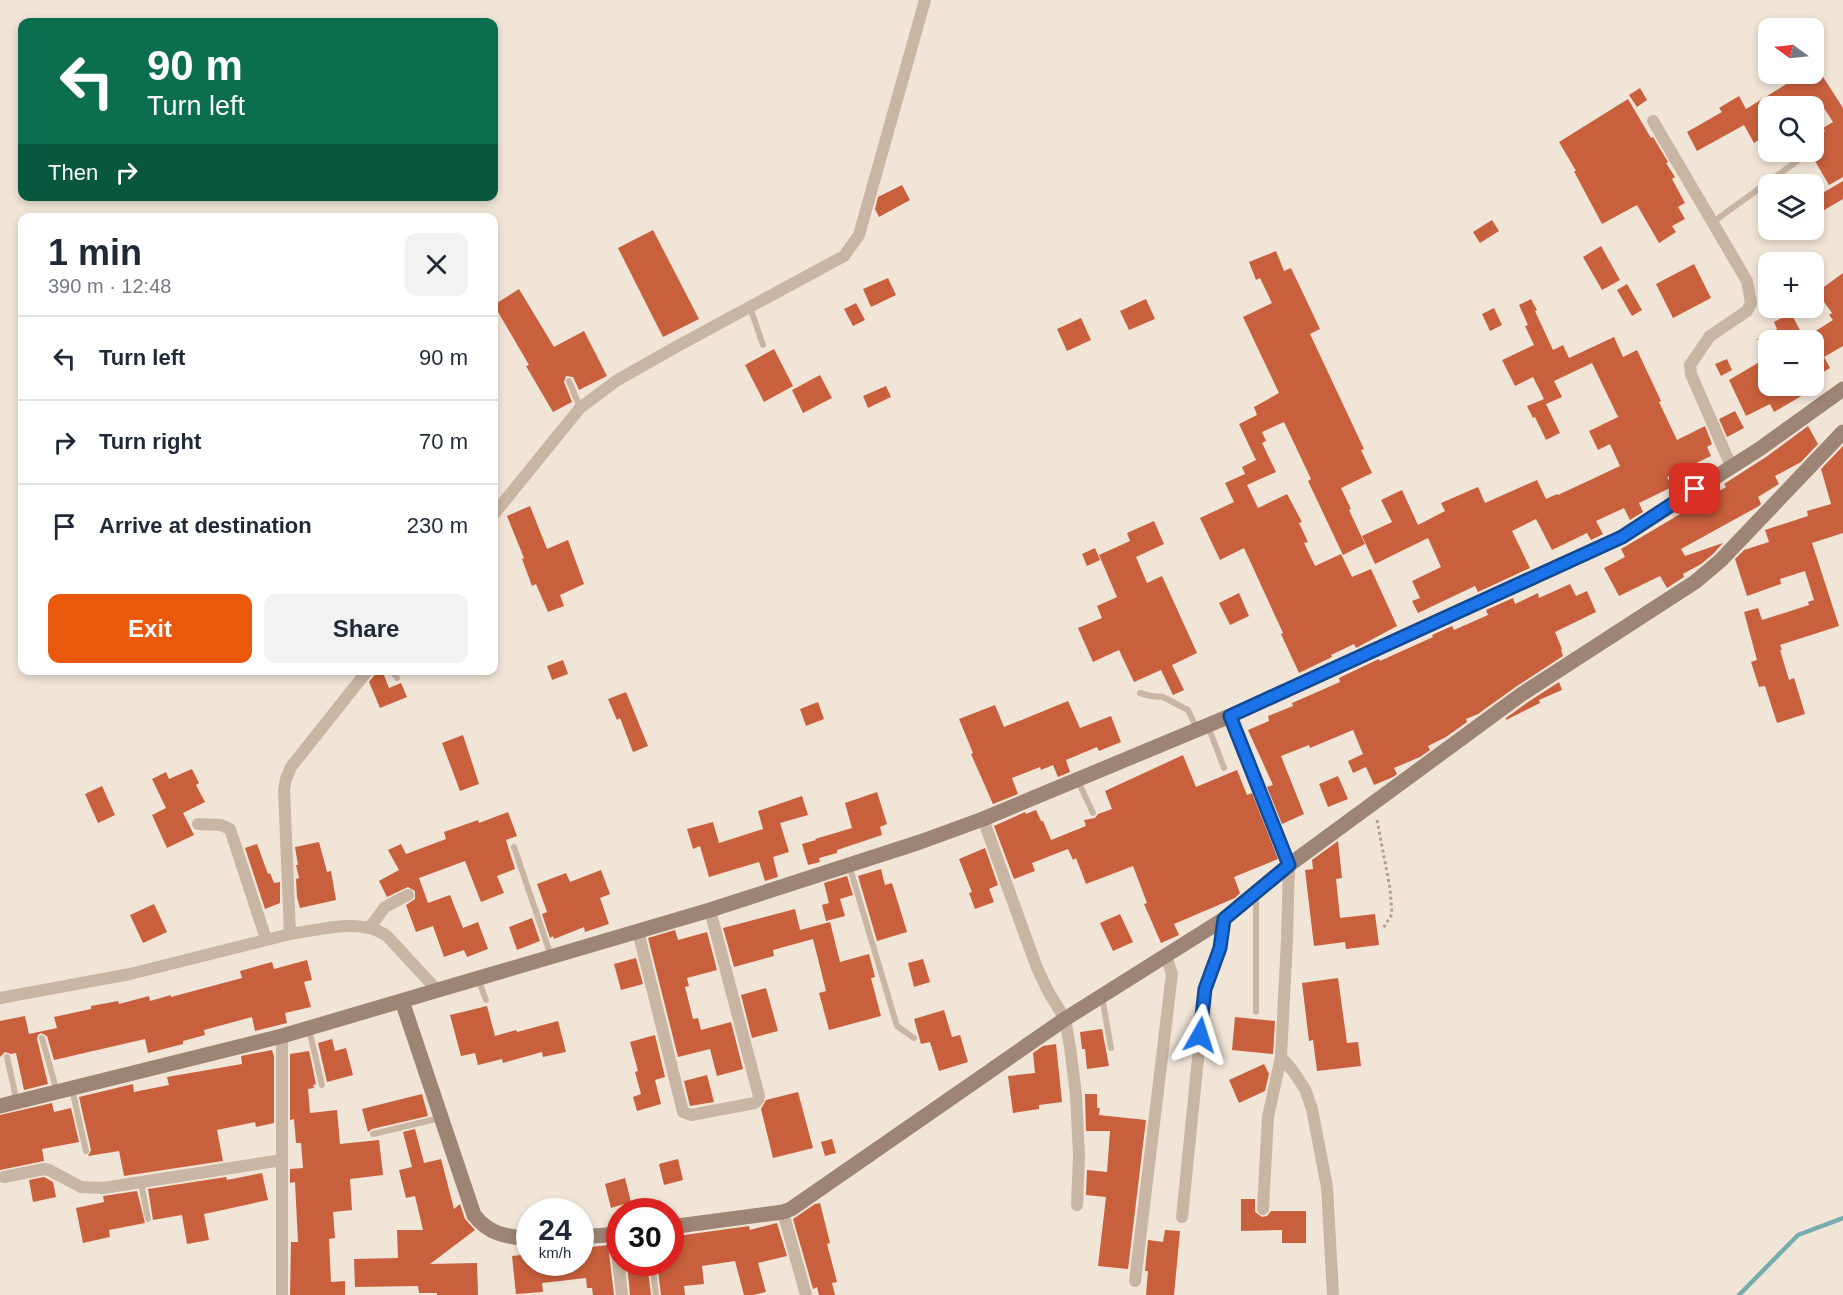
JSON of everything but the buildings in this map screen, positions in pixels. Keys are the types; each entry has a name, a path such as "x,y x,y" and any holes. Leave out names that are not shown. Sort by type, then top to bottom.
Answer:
{"main road":[{"path":"0,1106 282,1036 402,1001 710,910 920,842 983,819 1230,716 1622,537 1761,448 1843,389"},
{"path":"684,1225 783,1212 796,1206 1065,1019 1224,919 1289,865 1522,694 1695,582 1720,561 1843,432"},
{"path":"402,1001 474,1215 484,1226 499,1234 516,1237"}],"street":[{"path":"498,509 580,408 616,381 844,256 859,235 925,0"},
{"path":"1653,121 1746,281 1751,303 1747,311 1710,336 1690,364 1691,374 1731,466"},
{"path":"290,934 284,790 286,779 291,767 364,675"},
{"path":"1230,716 1289,865 1281,1057 1268,1117 1263,1209"},
{"path":"983,819 1037,968 1065,1019 1076,1095 1079,1155 1077,1205"},
{"path":"198,824 221,825 230,830 266,939"},
{"path":"370,927 385,907 408,895"},
{"path":"638,931 683,1112 691,1115 755,1103 759,1096 710,910"},
{"path":"1182,1217 1205,989 1220,948 1224,919"},
{"path":"0,998 130,974 290,934 355,925 380,930 438,990"},
{"path":"1135,1281 1172,974 1166,956"},
{"path":"282,1036 282,1295"},
{"path":"1281,1057 1305,1089 1312,1109 1326,1187 1333,1295"},
{"path":"4,1177 44,1169 81,1187 103,1188 282,1160"},
{"path":"783,1212 806,1295"},
{"path":"620,1276 622,1295"}],"lane":[{"path":"1712,222 1796,162"},
{"path":"750,307 763,345"},
{"path":"570,381 580,408"},
{"path":"1140,693 1163,696 1188,710 1202,727 1224,768"},
{"path":"1077,780 1093,813"},
{"path":"514,847 551,957"},
{"path":"849,865 897,1026 914,1038"},
{"path":"1256,892 1256,1012"},
{"path":"477,978 486,1000"},
{"path":"1102,996 1111,1048"},
{"path":"309,1028 322,1084"},
{"path":"42,1038 86,1151"},
{"path":"7,1057 17,1102"},
{"path":"373,1134 441,1118"},
{"path":"140,1182 148,1219"},
{"path":"653,1276 656,1295"}],"path":[{"path":"1374,803 1390,888 1392,914 1382,930"}],"waterway":[{"path":"1739,1295 1798,1235 1843,1218"}],"route":[{"path":"1200,1035 1205,989 1220,948 1224,919 1289,865 1230,716 1622,537 1695,489"}]}
